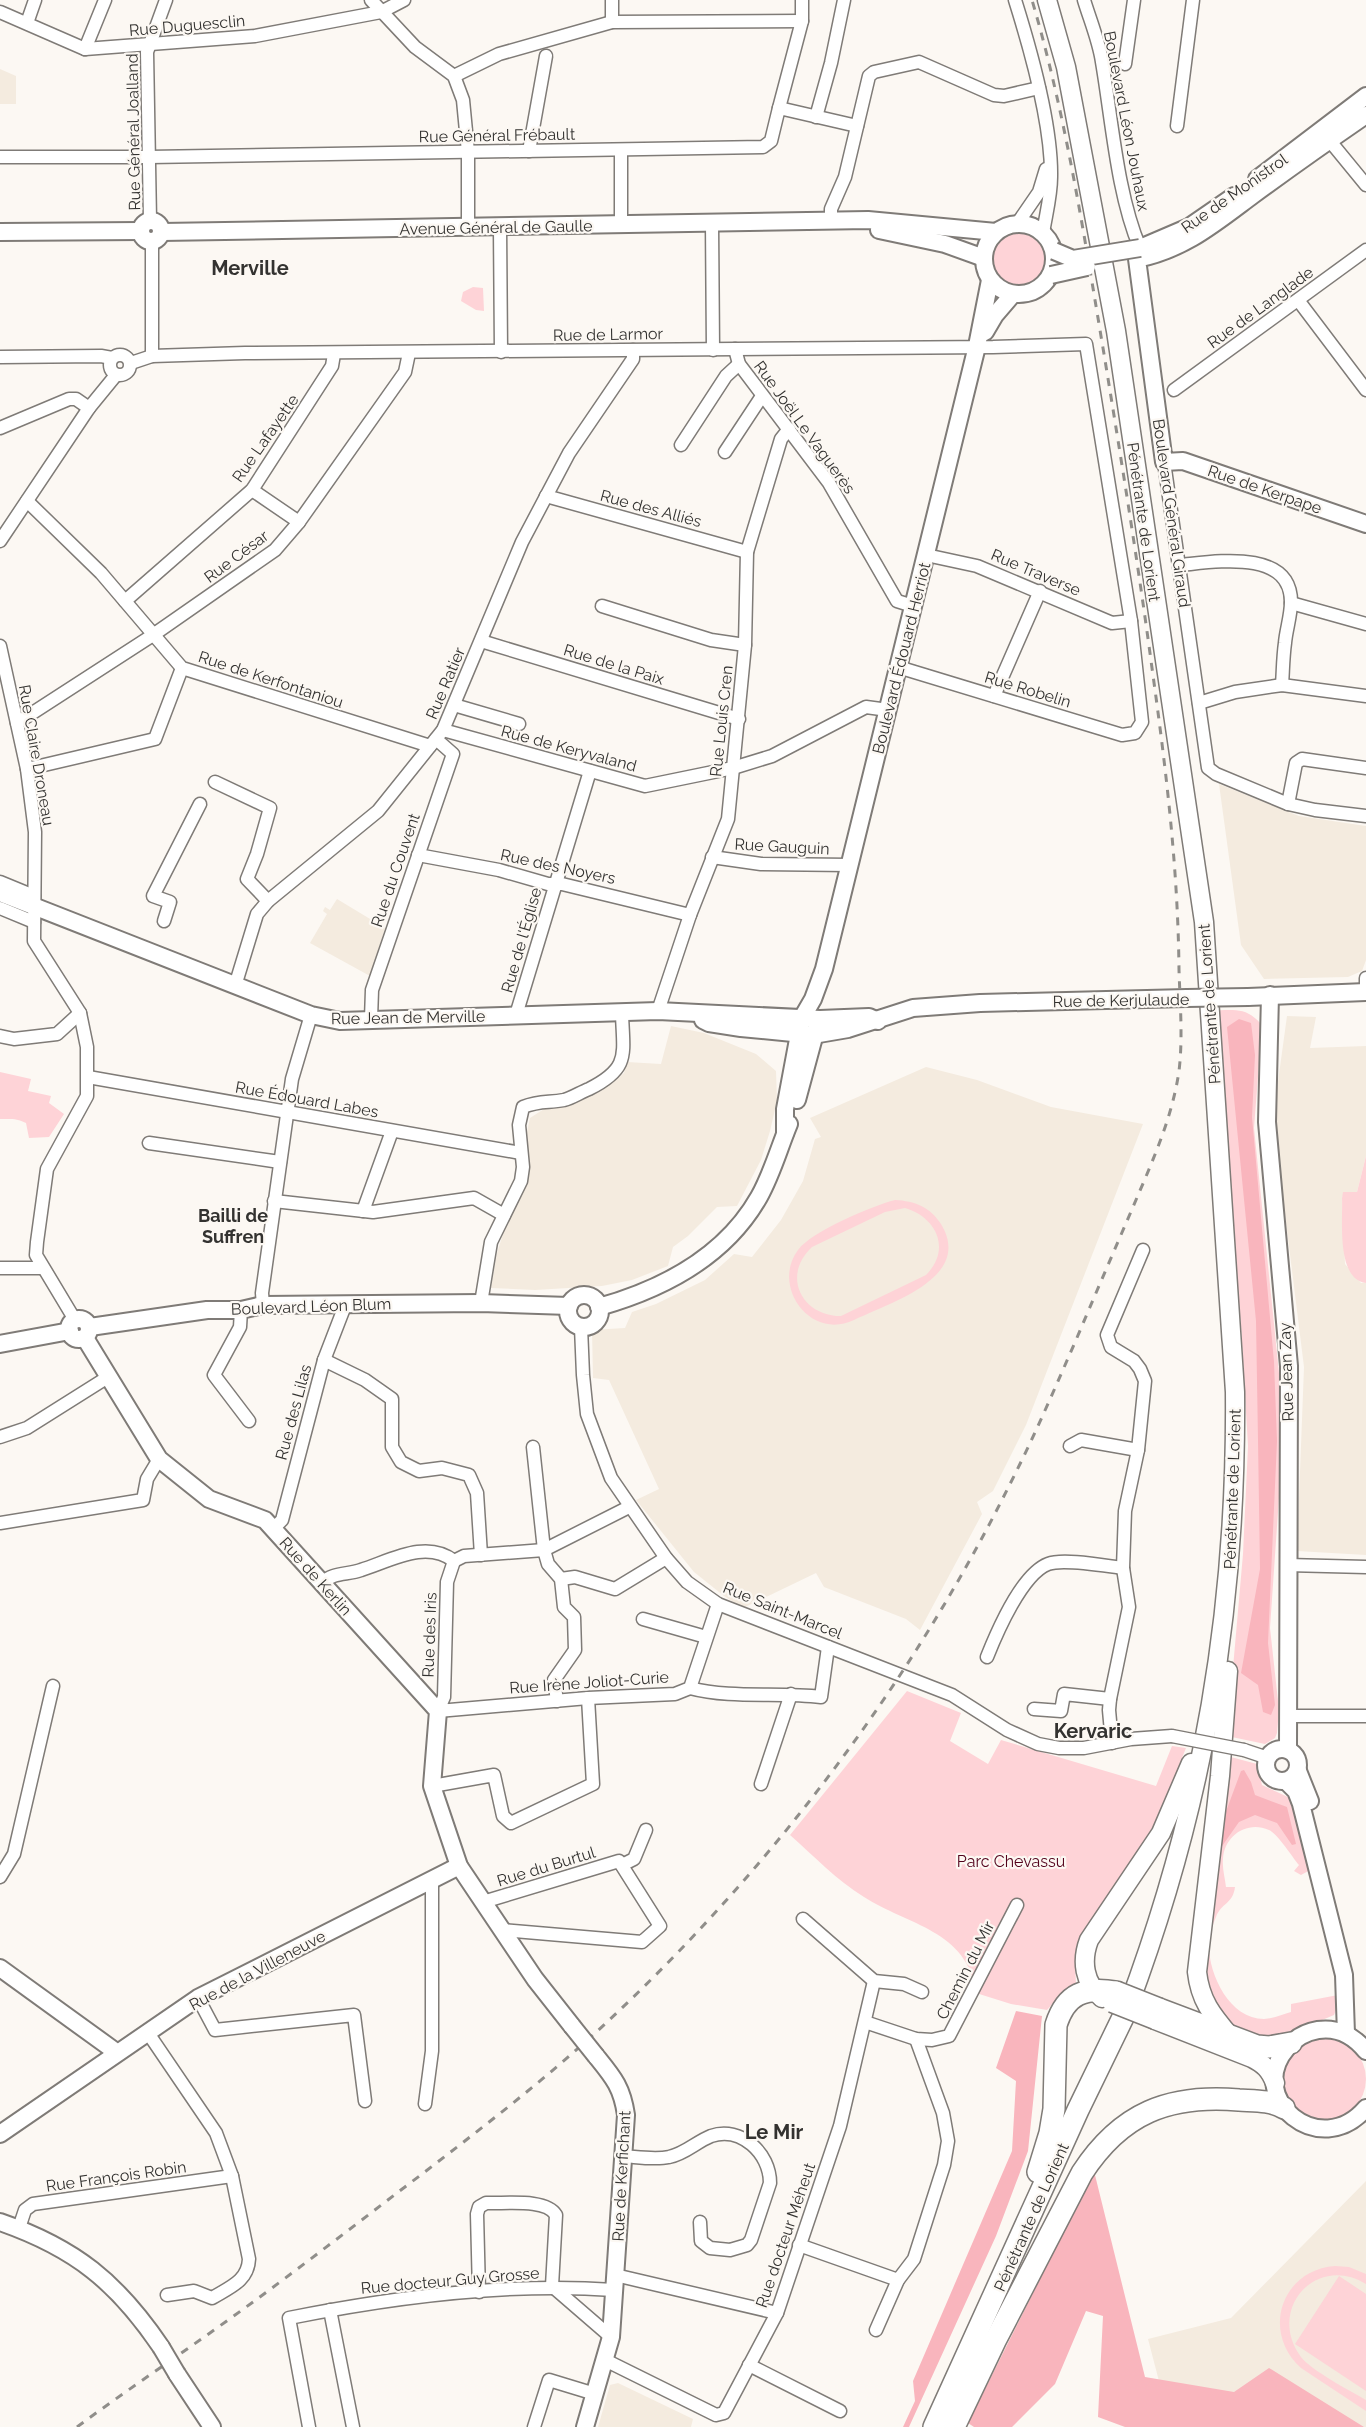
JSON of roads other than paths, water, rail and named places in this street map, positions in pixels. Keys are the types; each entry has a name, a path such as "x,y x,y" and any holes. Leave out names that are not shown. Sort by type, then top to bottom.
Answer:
{"highway":[{"path":"971,2347 977,2315 1027,2206 1050,2133 1055,2086 1056,2025 1063,2007 1082,1992 1093,1990 1157,2014 1263,2047 1291,2043"},
{"name":"Pénétrante de Lorient","path":"934,2427 971,2347 1119,2001"},
{"name":"Pénétrante de Lorient","path":"948,2427 1028,2254 1088,2111 1119,2001"},
{"path":"954,2427 995,2341 1082,2173 1097,2150 1132,2121 1169,2104 1202,2098 1264,2101 1284,2108"}],"main road":[{"name":"Pénétrante de Lorient","path":"1047,0 1066,67 1116,331 1204,922 1234,1382 1236,1456 1231,1555 1209,1726 1173,1874 1119,2001"},
{"name":"Rue de Monistrol","path":"1054,251 1072,259 1160,254 1206,232 1325,135 1366,96"},
{"name":"Rue de Monistrol","path":"1325,135 1366,116"},
{"name":"Avenue Général de Gaulle","path":"0,232 500,227 868,220 996,232"},
{"name":"Avenue Général de Gaulle","path":"831,222 934,241 984,258"},
{"path":"1017,224 1026,225 1042,233 1054,251 1053,267 1044,284 1035,291 1024,294 1013,294 1000,289 990,280 984,258 987,244 996,232 1017,224"},
{"name":"Rue de Monistrol","path":"1050,275 1138,254"},
{"name":"Boulevard Général Giraud","path":"1138,254 1164,462"},
{"name":"Boulevard Édouard Herriot","path":"805,1029 824,969 850,865 977,346 990,280"},
{"name":"Boulevard Édouard Herriot","path":"977,346 995,315 1013,294"},
{"name":"Rue de Kerpape","path":"1164,462 1183,460 1366,524"},
{"name":"Rue Jean de Merville","path":"0,893 311,1015 340,1021 658,1011"},
{"name":"Boulevard Édouard Herriot","path":"805,1029 820,1019 824,969"},
{"name":"Rue de Kerjulaude","path":"658,1011 689,1012 805,1029 848,1029 913,1008 980,1003 1366,992"},
{"name":"Rue Jean Zay","path":"1270,995 1267,1122 1289,1366 1288,1750"},
{"name":"Rue de Kerjulaude","path":"820,1019 869,1017 878,1021"},
{"path":"599,1307 624,1300 663,1284 694,1266 731,1236 759,1198 775,1165 785,1133 785,1109 805,1029"},
{"path":"587,1296 592,1298 599,1307 599,1316 594,1323 581,1327 570,1319 569,1306 576,1298 587,1296"},
{"name":"Boulevard Léon Blum","path":"0,1344 80,1329 207,1310 241,1310 263,1305 482,1303 569,1306"},
{"name":"Rue de Kerlin","path":"80,1329 159,1459 209,1499 266,1520 438,1711"},
{"path":"1231,1555 1236,1598 1220,1776 1197,1972 1199,1989 1204,2002 1231,2038"},
{"path":"1093,1990 1086,1976 1085,1951 1089,1940 1157,1841 1173,1809 1190,1766 1208,1684 1222,1639"},
{"path":"438,1711 432,1786 459,1866"},
{"path":"1276,1750 1288,1750 1297,1758 1292,1776 1281,1782 1271,1777 1266,1768 1268,1758 1276,1750"},
{"path":"1292,1776 1310,1801 1320,1874 1344,1975 1346,2034"},
{"name":"Rue de la Villeneuve","path":"0,2134 198,1998 459,1866"},
{"name":"Rue de Kerfichant","path":"459,1866 535,1979 617,2082 623,2096 626,2115 611,2337 585,2427"},
{"path":"0,1968 112,2049 115,2054"},
{"path":"1157,2014 1262,2063 1270,2072 1284,2108 1297,2121 1320,2129 1345,2126 1354,2121 1366,2108"},
{"path":"1275,2083 1280,2057 1291,2043 1305,2034 1321,2030 1346,2034 1366,2051"},
{"path":"0,2222 19,2228 68,2252 94,2269 139,2314 212,2427"}],"street":[{"path":"27,22 35,0"},
{"path":"85,48 105,0"},
{"name":"Rue Général Joalland","path":"152,356 147,52 166,0"},
{"path":"371,0 415,47 454,76 463,100 468,152 468,227"},
{"name":"Rue Duguesclin","path":"0,12 85,48 255,36 381,12 404,0"},
{"path":"612,0 612,22"},
{"name":"Rue Général Frébault","path":"0,157 150,157 763,147 771,141 802,21 802,0"},
{"path":"816,117 831,63 844,0"},
{"path":"1015,0 1039,88 1049,150 1051,186 1042,233"},
{"name":"Boulevard Léon Jouhaux","path":"1084,0 1102,60 1111,125 1138,254"},
{"path":"1125,64 1134,0"},
{"path":"1177,126 1193,0"},
{"path":"454,76 499,54 612,22 802,21"},
{"path":"529,151 546,56"},
{"path":"831,222 831,209 845,177 869,76 874,72 919,62 994,94 1004,96 1039,88"},
{"path":"779,108 857,126"},
{"path":"1325,135 1366,185"},
{"path":"621,150 621,225"},
{"path":"1017,224 1043,184 1049,150"},
{"path":"712,223 713,350"},
{"path":"500,227 501,352"},
{"name":"Rue de Langlade","path":"1174,390 1366,250"},
{"path":"1298,300 1366,390"},
{"name":"Rue de Larmor","path":"130,363 152,356 245,353 713,350 1086,344 1131,621"},
{"name":"Rue Joël Le Vaguerès","path":"735,349 739,364 829,483 897,601 913,606"},
{"name":"Rue Ratier","path":"235,986 256,914 268,901 378,811 436,738 454,705 522,542 569,453 633,359 633,350"},
{"name":"Rue César","path":"17,723 153,635 275,550 299,522 405,372 410,353"},
{"path":"0,357 101,356 112,358 121,354 127,357 130,363 128,372 116,375"},
{"name":"Rue Lafayette","path":"125,601 252,490 332,366 334,354"},
{"path":"112,358 110,367 116,375"},
{"path":"681,445 726,376 739,364"},
{"path":"0,541 89,408 116,375"},
{"path":"724,452 762,396"},
{"path":"0,428 69,399 76,399 89,408"},
{"name":"Rue Louis Cren","path":"658,1011 690,915 728,819 745,645 747,552 781,440 789,429"},
{"name":"Boulevard Général Giraud","path":"1164,462 1208,768 1216,774 1288,804"},
{"path":"252,490 299,522"},
{"name":"Rue des Alliés","path":"546,496 747,552"},
{"name":"Rue de Kerfontaniou","path":"27,501 101,573 182,668 436,738"},
{"name":"Rue Traverse","path":"926,555 977,566 1112,623 1131,621"},
{"path":"1180,565 1234,561 1260,565 1271,569 1284,579 1290,591 1291,603 1282,685"},
{"path":"994,696 1040,591"},
{"path":"1291,603 1366,624"},
{"path":"602,606 711,640 745,645"},
{"name":"Rue Robelin","path":"898,667 1122,735 1135,733 1142,723 1131,621"},
{"name":"Rue de la Paix","path":"481,641 739,719"},
{"name":"Rue Claire Droneau","path":"0,646 27,769 35,832 34,908"},
{"path":"27,769 155,739 182,668"},
{"path":"1199,703 1235,692 1282,685 1366,696"},
{"path":"454,705 519,724"},
{"name":"Rue de Keryvaland","path":"436,738 590,771 645,786 733,768 772,756 866,707 888,710"},
{"name":"Rue du Couvent","path":"371,1020 372,990 453,754 436,738"},
{"path":"1366,768 1302,759 1296,763 1288,804 1315,810 1366,816"},
{"name":"Rue de l'Église","path":"516,1015 590,771"},
{"path":"215,782 270,808 257,854 247,879 268,901"},
{"path":"164,921 170,902 153,896 200,804"},
{"name":"Rue des Noyers","path":"418,855 623,898 690,915"},
{"name":"Rue Gauguin","path":"712,857 761,864 850,865"},
{"path":"0,882 34,908"},
{"path":"0,908 34,908"},
{"name":"Rue de Kerlin","path":"34,908 34,941 80,1013 87,1047 87,1096 47,1168 36,1255 80,1329"},
{"path":"1366,978 1366,992"},
{"path":"0,1036 14,1039 57,1034 80,1013"},
{"path":"482,1303 491,1242 521,1181 523,1167 519,1125 523,1107 538,1101 565,1100 607,1080 623,1059 622,1013"},
{"path":"263,1305 262,1293 274,1200 296,1061 311,1015"},
{"name":"Rue Édouard Labes","path":"88,1077 521,1153"},
{"path":"363,1211 392,1131"},
{"path":"149,1143 280,1162"},
{"path":"274,1200 372,1212 474,1198 504,1215"},
{"path":"1112,1743 1110,1699 1129,1607 1123,1568 1125,1512 1138,1450 1145,1381 1134,1361 1112,1347 1107,1335 1143,1250"},
{"path":"0,1268 43,1268"},
{"name":"Rue des Lilas","path":"273,1529 282,1520 324,1360 346,1303"},
{"path":"241,1310 240,1327 214,1375 249,1421"},
{"name":"Rue Saint-Marcel","path":"581,1327 582,1375 587,1414 611,1478 666,1558 687,1582 718,1604 952,1695 1007,1731 1038,1744 1059,1748 1084,1748 1172,1736 1244,1750 1268,1758"},
{"path":"324,1360 365,1380 392,1400 392,1447 401,1462 419,1471 442,1468 469,1475 477,1493 481,1555"},
{"path":"0,1437 27,1428 108,1377"},
{"path":"1070,1446 1081,1440 1138,1450"},
{"path":"533,1447 544,1550 548,1564 561,1579 564,1606 574,1617 575,1650 554,1680 557,1701"},
{"path":"0,1523 143,1500 147,1479 159,1459"},
{"path":"322,1583 328,1576 360,1571 387,1559 418,1552 445,1553 454,1561 464,1556 544,1550 629,1507"},
{"path":"561,1579 574,1577 615,1588 666,1558"},
{"name":"Rue des Iris","path":"438,1711 444,1697 447,1582 454,1561"},
{"path":"987,1657 1000,1623 1038,1570 1048,1564 1058,1562 1123,1568"},
{"path":"1287,1565 1366,1567"},
{"name":"Rue Irène Joliot-Curie","path":"438,1711 588,1698 675,1694 690,1688 718,1604"},
{"path":"643,1619 706,1637"},
{"path":"690,1688 706,1692 821,1697 828,1647"},
{"path":"0,1878 14,1854 53,1686"},
{"path":"761,1784 791,1694"},
{"path":"1034,1709 1061,1711 1064,1694 1110,1699"},
{"path":"432,1786 494,1775 503,1816 511,1823 593,1784 588,1698"},
{"path":"1288,1716 1366,1716"},
{"path":"502,1930 642,1942 660,1926 620,1863 634,1859 646,1830"},
{"name":"Rue du Burtul","path":"483,1902 620,1863"},
{"path":"425,2104 432,2051 432,1880"},
{"name":"Chemin du Mir","path":"865,2022 916,2039 932,2040 949,2036 1017,1905"},
{"path":"803,1919 874,1981 904,1984 922,1992"},
{"name":"Rue docteur Méheut","path":"605,2360 716,2415 722,2415 726,2410 777,2313 840,2126 874,1981"},
{"path":"198,1998 215,2030 354,2015 365,2101"},
{"path":"148,2033 216,2133 232,2176 249,2259 248,2271 241,2281 212,2298 194,2291 167,2295"},
{"path":"876,2330 898,2280 914,2259 944,2165 948,2142 944,2113 916,2039"},
{"path":"623,2156 669,2158 718,2135 738,2137 756,2147 763,2154 770,2174 770,2183 751,2240 736,2250 710,2248 701,2241 700,2222"},
{"name":"Rue François Robin","path":"19,2228 25,2210 33,2204 232,2176"},
{"path":"478,2292 477,2214 479,2207 486,2203 540,2204 554,2211 556,2215 552,2286 611,2337"},
{"path":"799,2246 898,2280"},
{"name":"Rue docteur Guy Grosse","path":"309,2427 289,2318 376,2301 615,2283 777,2313"},
{"path":"330,2310 353,2427"},
{"path":"748,2365 840,2411"},
{"path":"534,2427 549,2380 595,2394"}],"railway":[{"path":"77,2427 288,2276 539,2081 605,2024 666,1965 779,1839 881,1703 927,1632 970,1559 1036,1430 1154,1157 1172,1106 1181,1046 1174,856 1157,706 1117,432 1073,176 1055,88 1032,0"}],"district":[{"name":"Merville","path":"250,268"},
{"name":"Bailli de Suffren","path":"233,1226"},
{"name":"Kervaric","path":"1093,1731"},
{"name":"Le Mir","path":"774,2132"}],"park label":[{"name":"Parc Chevassu","path":"1011,1861"}]}
